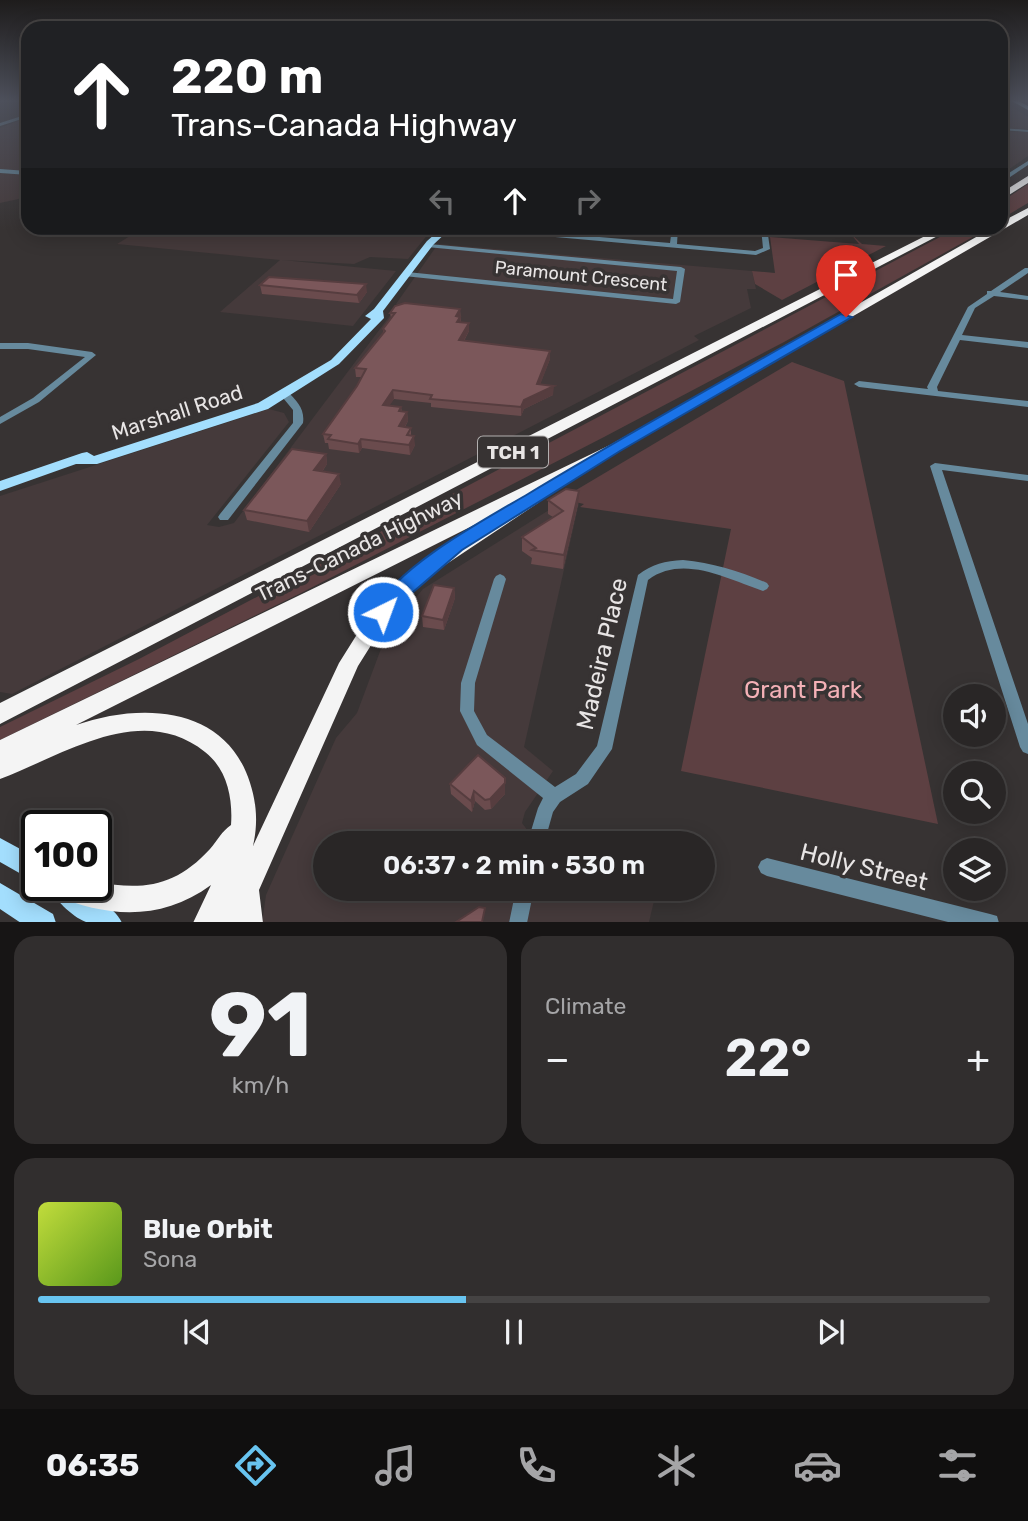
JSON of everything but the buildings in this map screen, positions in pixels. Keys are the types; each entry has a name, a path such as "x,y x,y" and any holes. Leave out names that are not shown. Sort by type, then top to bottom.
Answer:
{"highway":[{"path":"1008,192 1028,179"},
{"name":"Trans-Canada Highway","path":"1008,222 1028,211"},
{"name":"Trans-Canada Highway","path":"0,715 934,235"},
{"name":"Trans-Canada Highway","path":"0,751 615,448 986,235"},
{"path":"231,922 349,663 368,631 398,594 456,545 615,448"},
{"path":"0,768 43,746 97,729 135,722 165,723 189,729 205,738 231,762 242,793 244,824 236,857 207,922"},
{"path":"112,899 129,901 183,890 208,873 244,824"},
{"path":"246,890 249,922"}],"main road":[{"name":"Marshall Road","path":"429,244 428,240 432,235"},
{"name":"Marshall Road","path":"0,486 80,461 92,461 263,406 335,362 380,316 378,311 429,244 441,235"},
{"name":"Marshall Road","path":"80,461 90,453 284,393"},
{"path":"166,438 166,434 233,409"},
{"path":"1,849 21,861"},
{"path":"0,895 44,922"},
{"path":"77,901 110,922"}],"street":[{"path":"1008,177 1028,163"},
{"path":"0,171 21,172"},
{"path":"558,235 764,252 767,249 765,235"},
{"path":"673,245 674,235"},
{"name":"Paramount Crescent","path":"407,274 676,302 681,269 429,244"},
{"path":"934,393 932,387 972,307 1028,270"},
{"path":"990,293 1028,298"},
{"path":"957,337 1028,345"},
{"path":"0,346 28,346 92,355 36,400 0,421"},
{"path":"859,384 1028,404"},
{"path":"224,517 298,423 298,408 284,393"},
{"path":"1028,478 935,466 1028,747"},
{"name":"Madeira Place","path":"554,797 582,779 604,749 642,578 651,568 668,562 740,576 763,586"},
{"path":"500,579 468,683 467,711 482,740 554,797 538,831"},
{"name":"Holly Street","path":"767,867 990,922"},
{"path":"518,922 522,901"}],"shaded area":[{"path":"0,143 21,143 21,170 0,169"},
{"path":"1008,143 1028,143 1028,156 1008,170"},
{"path":"0,173 21,174 21,198 0,203"},
{"path":"132,235 427,235 408,259 370,257 354,264 282,260 396,271 353,326 220,312 280,260 117,244"},
{"path":"438,244 752,271 756,289 747,289 751,308 694,336 699,340 12,694 0,692 0,496 269,409 284,413 289,422 207,525 219,527 234,523 398,305 396,304"},
{"path":"565,500 579,503 524,747 553,771 525,812 522,823 528,831 313,831 313,901 654,901 649,922 262,922 266,895 336,738 357,713 388,630 423,589"}],"green space":[{"path":"1028,184 1028,203 1008,215 1008,197"},
{"path":"852,235 862,244 886,246 782,300 755,284 752,271 775,273 770,237 859,244"},
{"path":"944,235 976,235 784,342 604,437 301,593 0,740 0,727 139,659"},
{"name":"Grant Park","path":"792,362 844,381 938,824 681,771 731,529 580,507 584,504 561,499"}],"route":[{"path":"383,612 398,594 456,545 615,448 846,317"}]}
